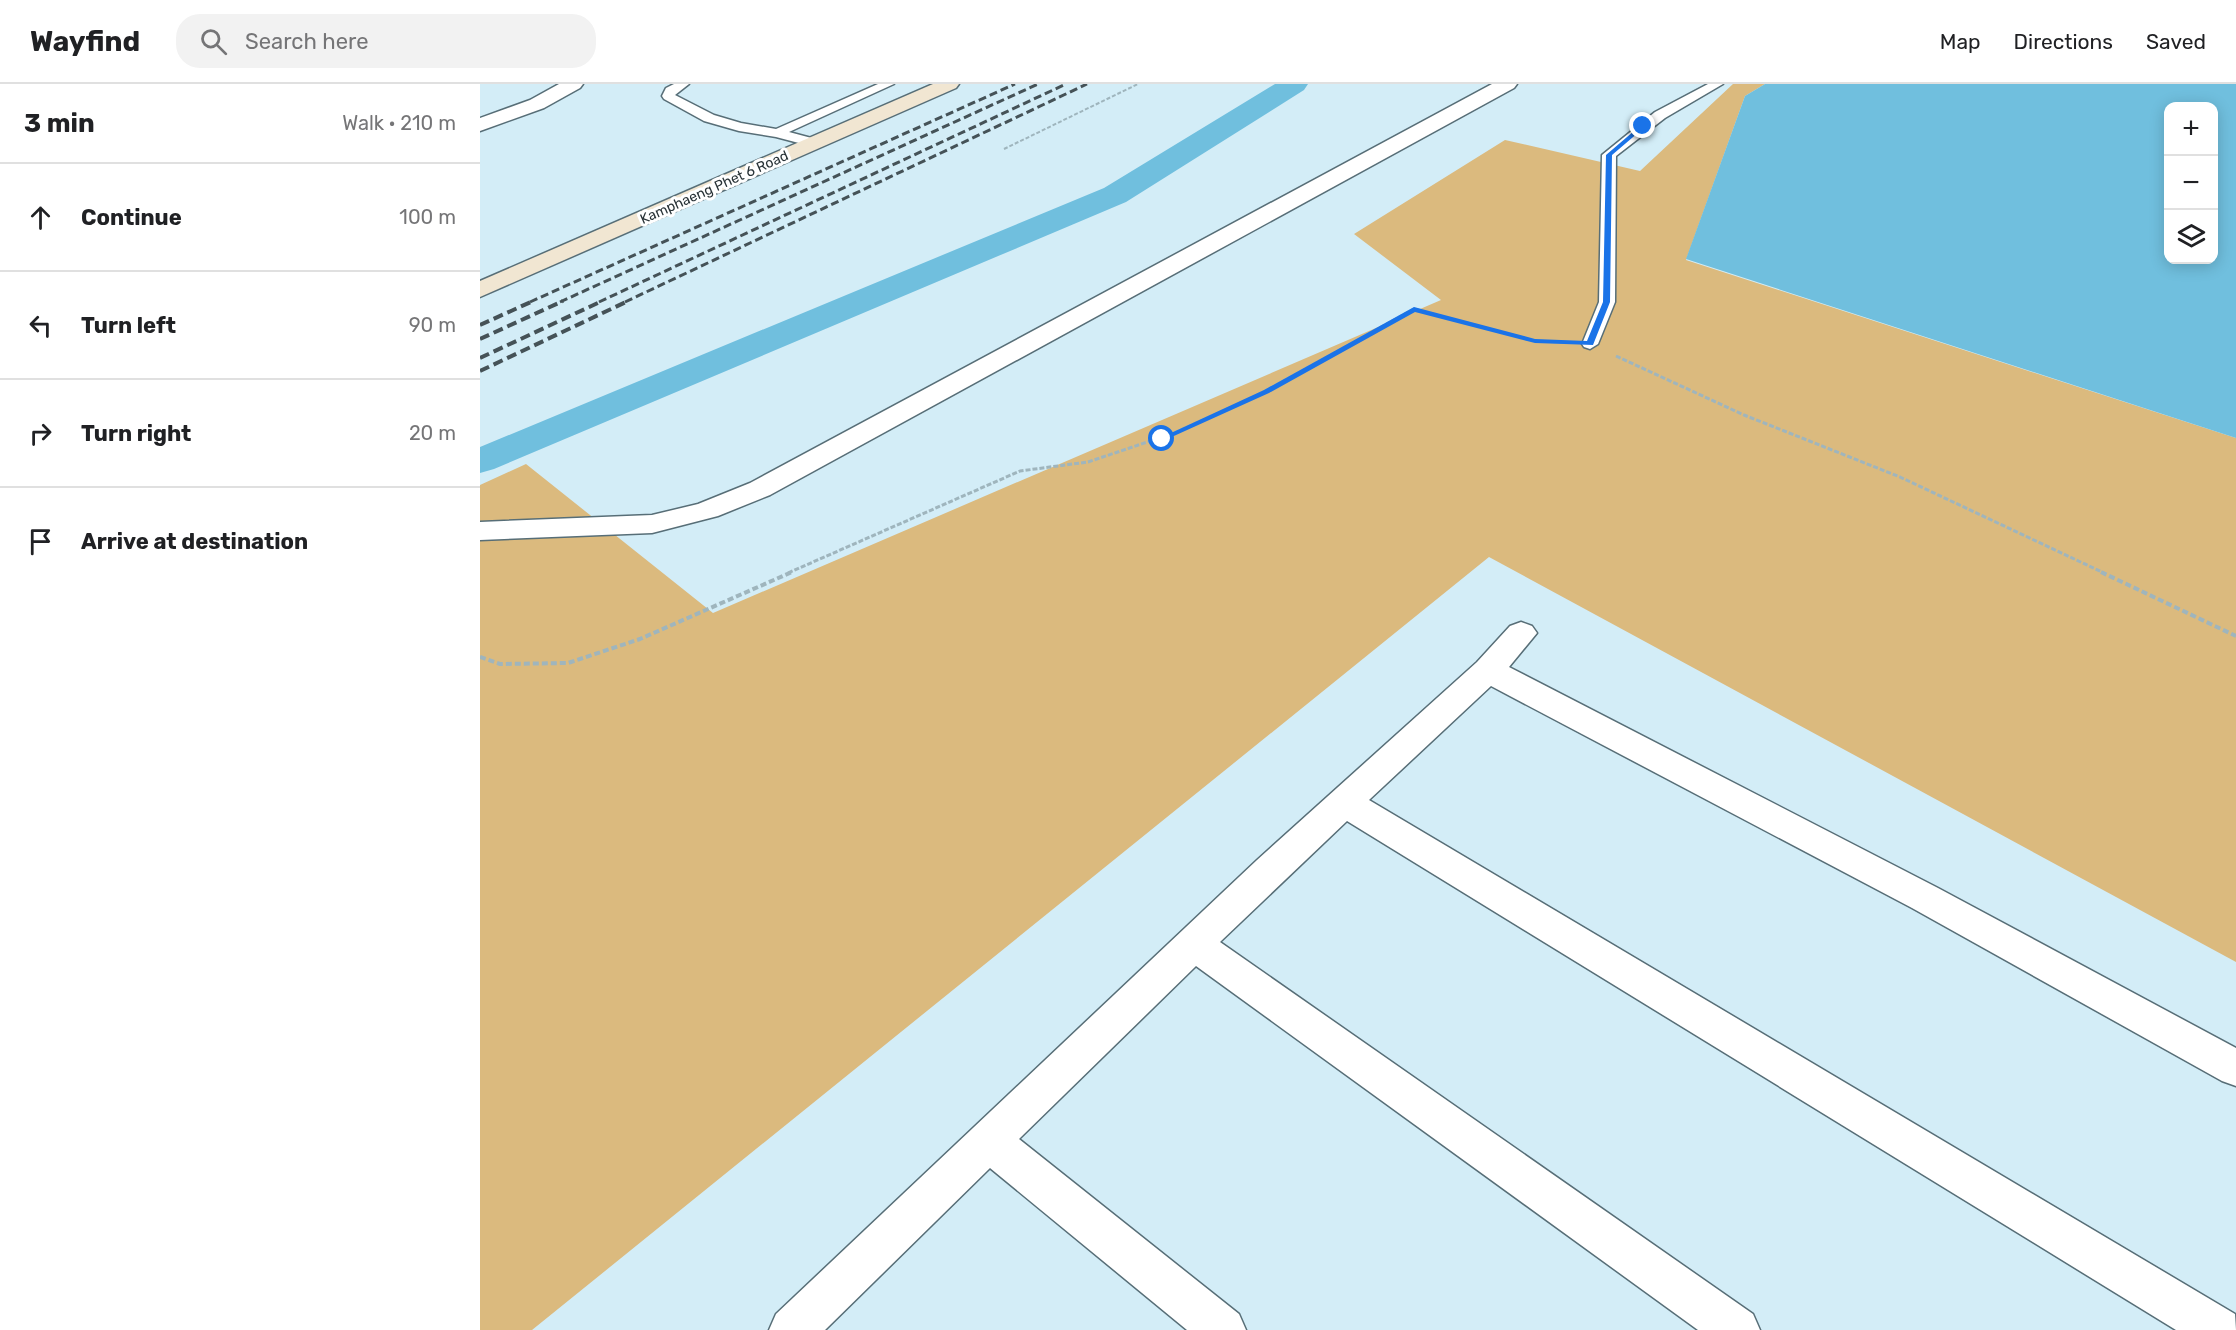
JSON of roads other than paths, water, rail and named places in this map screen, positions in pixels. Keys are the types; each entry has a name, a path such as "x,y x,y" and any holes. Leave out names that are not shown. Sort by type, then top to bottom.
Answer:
{"main road":[{"name":"Kamphaeng Phet 6 Road","path":"480,290 949,84"}],"street":[{"path":"480,125 537,104 573,84"},
{"path":"480,531 652,524 708,510 760,489 1507,84"},
{"path":"792,1330 1194,944 1488,670 1521,633"},
{"path":"1488,670 1925,898 2236,1068"},
{"path":"1344,802 2219,1330"},
{"path":"1194,944 1737,1330"},
{"path":"989,1141 1223,1330"}],"lane":[{"path":"683,84 670,91 668,96 709,118 739,127 777,133 814,143"},
{"path":"777,133 888,84"},
{"path":"1590,344 1607,302 1609,155 1660,115 1716,84"}],"water":[{"path":"1765,84 2236,84 2236,438 1686,259 1745,96"}],"waterway":[{"path":"480,461 1115,195 1294,84"}],"railway":[{"path":"530,302 1015,84"},
{"path":"560,302 1038,84"},
{"path":"599,302 1066,84"},
{"path":"625,302 1087,84"},
{"path":"480,325 533,301"},
{"path":"480,339 563,301"},
{"path":"480,358 602,301"},
{"path":"480,371 628,301"}]}
